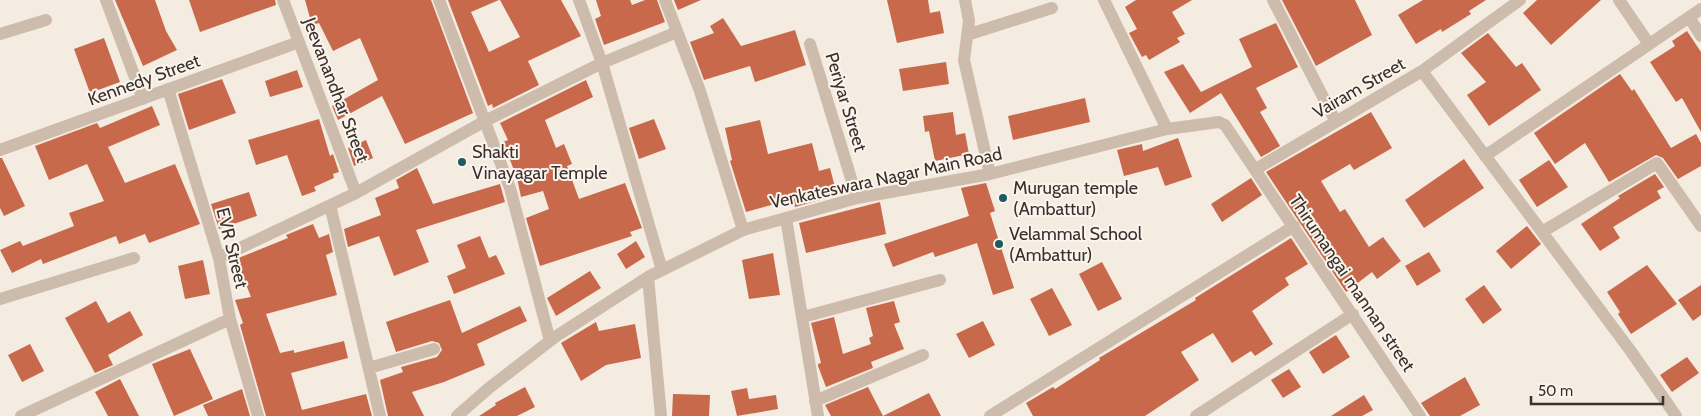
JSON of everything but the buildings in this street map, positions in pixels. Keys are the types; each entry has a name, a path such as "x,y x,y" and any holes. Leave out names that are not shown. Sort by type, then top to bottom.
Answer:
{"street":[{"path":"106,0 143,99"},
{"name":"Jeevanandhar Street","path":"283,0 356,193"},
{"path":"439,0 510,188 550,341"},
{"path":"579,0 602,63 662,270"},
{"path":"665,0 700,91 743,230"},
{"path":"965,0 969,21 964,60 990,174"},
{"path":"1104,0 1167,129"},
{"path":"1273,0 1336,122"},
{"name":"Vairam Street","path":"1256,169 1422,71 1520,0"},
{"path":"1618,0 1649,44"},
{"path":"967,35 1052,8"},
{"path":"1485,156 1701,9"},
{"path":"1689,17 1701,36"},
{"path":"0,34 46,20"},
{"path":"219,258 356,193 485,120 602,63 678,32"},
{"name":"Kennedy Street","path":"0,150 299,42"},
{"name":"Periyar Street","path":"810,44 857,198"},
{"path":"1422,71 1630,350 1676,416"},
{"name":"EVR Street","path":"168,90 219,258 230,319 258,416"},
{"name":"Venkateswara Nagar Main Road","path":"462,414 550,341 648,277 743,230 857,198 990,174 1167,129 1219,122 1225,124 1256,169"},
{"path":"1542,232 1657,162 1701,226"},
{"name":"Thirumangai mannan street","path":"1256,169 1353,314 1416,415"},
{"path":"330,205 380,416"},
{"path":"786,218 818,416"},
{"path":"990,416 1294,226"},
{"path":"0,299 134,258"},
{"path":"648,277 661,416"},
{"path":"803,317 940,280"},
{"path":"1196,416 1353,314"},
{"path":"21,416 230,319"},
{"path":"369,368 434,349"},
{"path":"815,401 923,355"}],"place":[{"name":"Shakti Vinayagar Temple","path":"462,162"},
{"name":"Murugan temple (Ambattur)","path":"1003,198"},
{"name":"Velammal School (Ambattur)","path":"999,244"}]}
